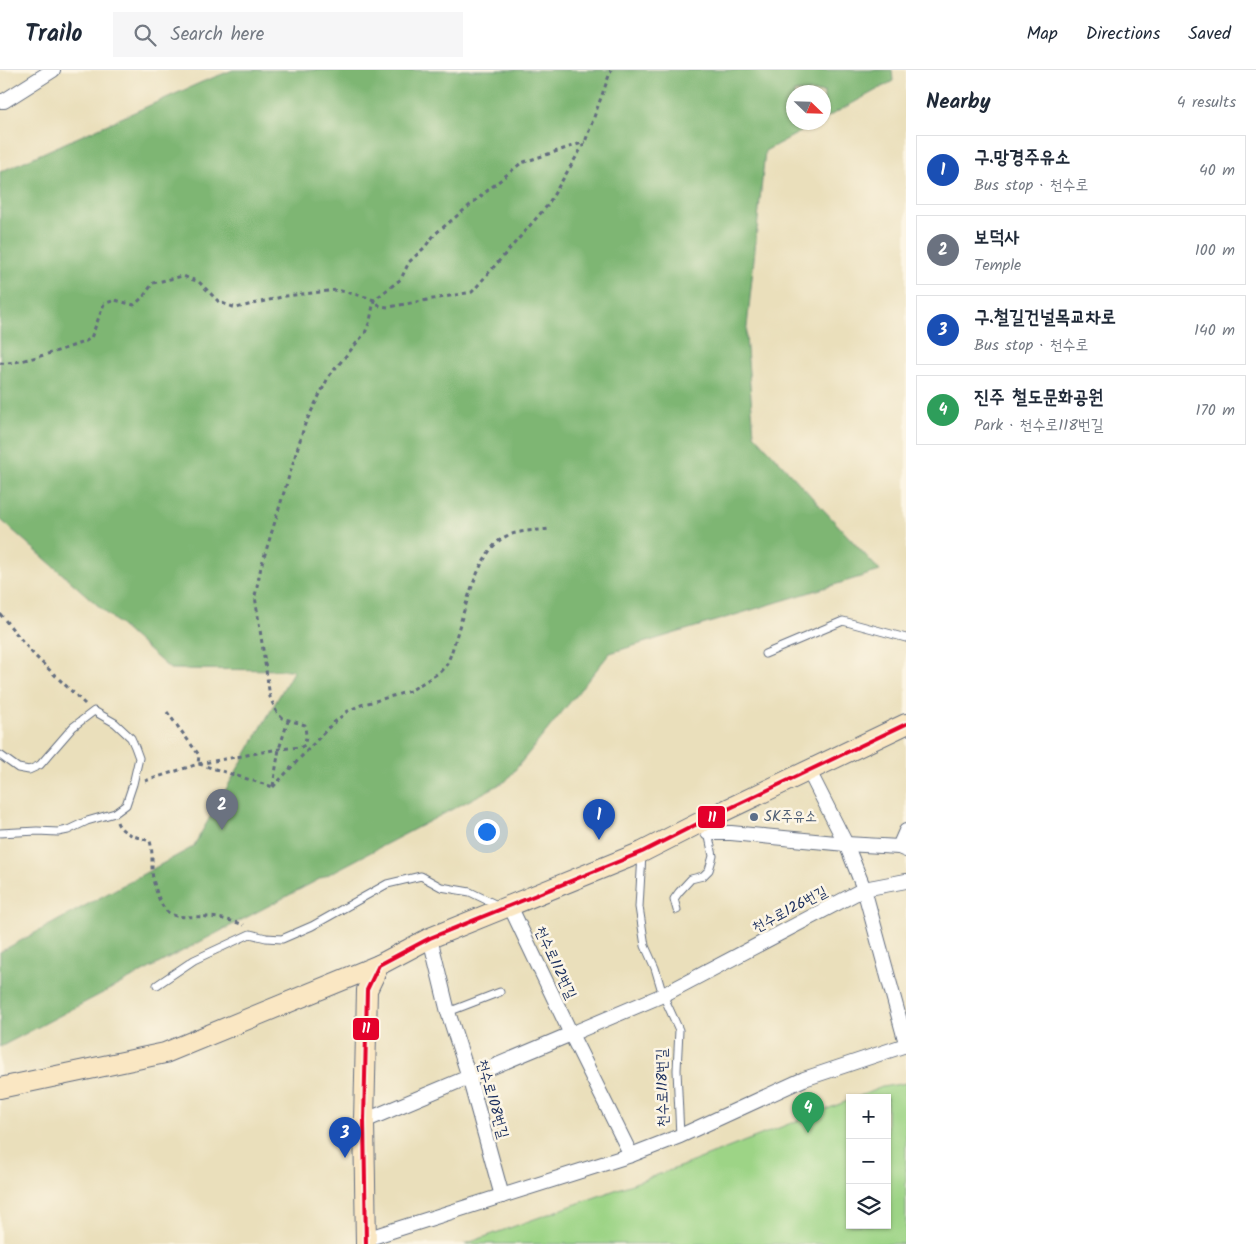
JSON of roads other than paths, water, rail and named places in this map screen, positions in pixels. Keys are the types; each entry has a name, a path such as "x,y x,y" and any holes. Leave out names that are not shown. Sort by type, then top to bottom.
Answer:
{"street":[{"path":"0,101 4,101 53,70"},
{"path":"0,1088 165,1053 379,965 430,938 706,826 809,771 906,724"},
{"path":"809,771 846,844 864,889 906,1044"},
{"path":"706,826 731,834 903,848 906,831"},
{"name":"천수로126번길","path":"662,995 864,889 906,881"},
{"name":"천수로112번길","path":"507,907 631,1155"},
{"name":"천수로108번길","path":"430,938 448,1012 469,1077 502,1196"},
{"path":"379,965 367,990 364,1121 366,1242 631,1155 680,1136"},
{"path":"364,1121 662,995"},
{"name":"천수로118번길","path":"680,1136 804,1079 906,1044"}],"lane":[{"path":"765,654 843,621 906,638"},
{"path":"0,755 18,768 29,770 40,765 73,727 94,711 115,723 131,738 139,758 134,784 126,805 115,813 58,832 0,832"},
{"path":"677,910 674,899 679,892 691,879 704,876 709,870 713,856 706,826"},
{"name":"천수로118번길","path":"642,852 639,907 645,946 655,968 662,995 679,1030 677,1070 680,1136"},
{"path":"157,985 194,960 250,934 282,940 312,926 387,884 422,876 441,887 470,892 507,907"},
{"path":"448,1012 500,992"}],"place":[{"name":"SK주유소","path":"754,817"},
{"name":"보덕사","path":"222,830"},
{"name":"구.망경주유소","path":"599,840"},
{"name":"진주 철도문화공원","path":"808,1133"},
{"name":"구.철길건널목교차로","path":"345,1158"}]}
